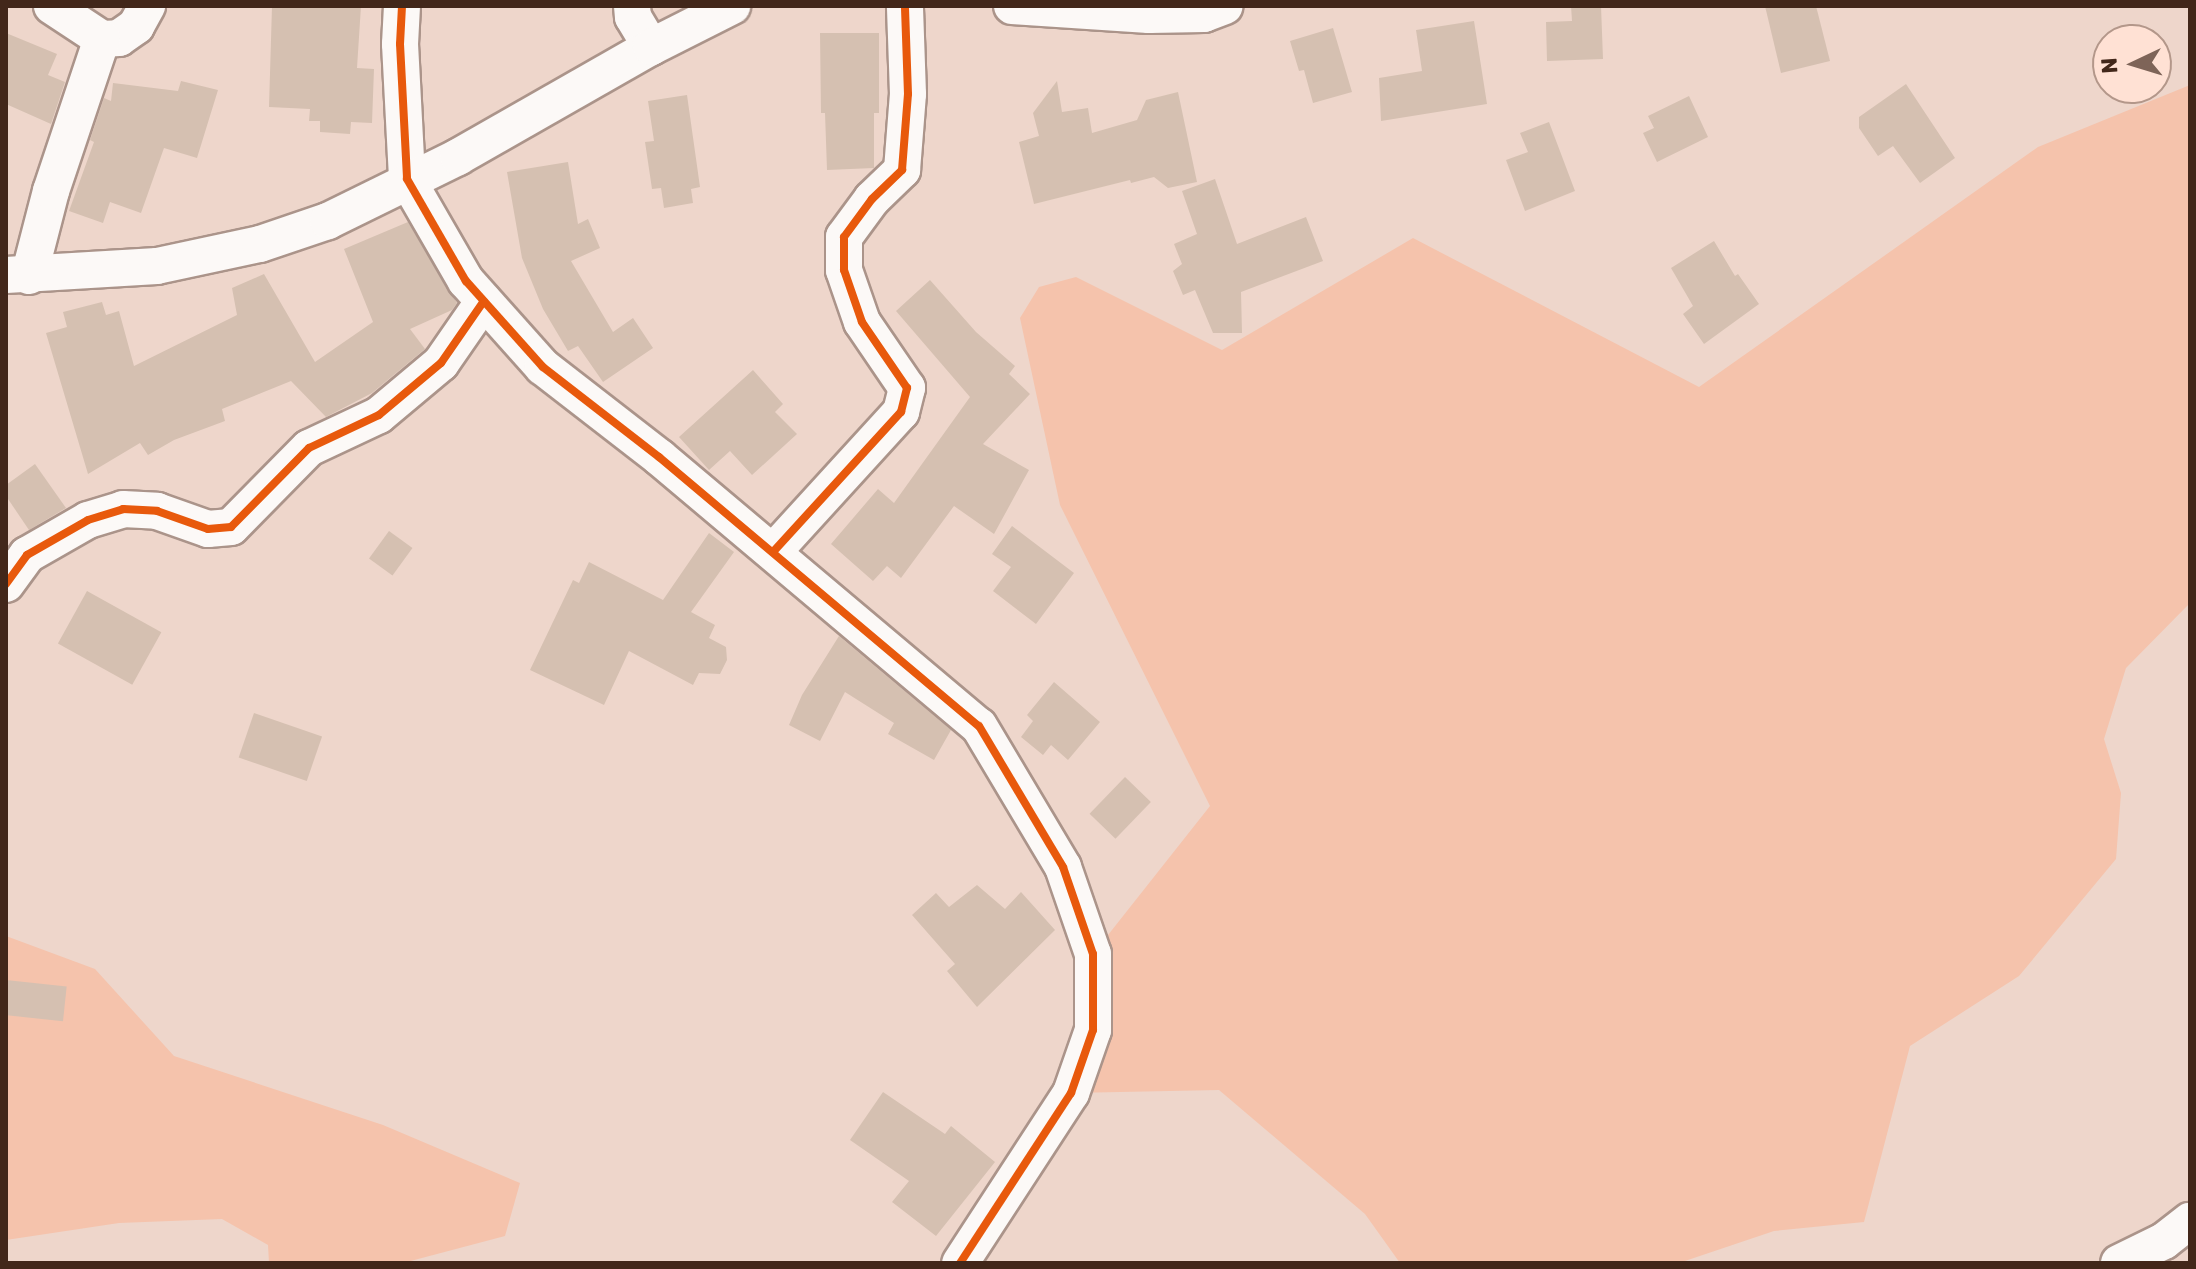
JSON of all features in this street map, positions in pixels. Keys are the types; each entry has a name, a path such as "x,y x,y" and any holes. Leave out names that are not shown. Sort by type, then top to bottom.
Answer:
{"street":[{"path":"52,6 102,39 119,38 136,26 147,6"},
{"path":"402,6 400,44 407,179 466,281 543,367 773,552 979,726 1063,867 1093,954 1093,1030 1071,1093 960,1263"},
{"path":"632,6 633,17 651,47"},
{"path":"102,39 51,191 17,275 157,266 260,244 328,221 407,179 458,157 651,47 732,6"},
{"path":"773,552 901,412 907,388 862,322 844,270 844,237 872,199 902,170 908,94 905,6"},
{"path":"1012,6 1149,15 1204,14 1225,6"},
{"path":"6,584 27,555 88,520 123,509 157,511 208,529 231,527 309,448 379,415 441,363 484,301"},
{"path":"2119,1263 2164,1241 2190,1221"}],"shaded area":[{"path":"2190,85 2190,603 2126,668 2104,739 2121,793 2116,859 2019,976 1910,1046 1864,1222 1774,1231 1679,1263 1400,1263 1365,1214 1219,1090 1071,1093 1093,954 1210,806 1060,505 1020,318 1039,287 1076,277 1222,350 1413,238 1699,387 2038,147 2143,104 2172,104 2172,92"},
{"path":"6,936 95,969 174,1056 383,1125 520,1183 505,1236 403,1263 269,1263 268,1245 222,1219 119,1223 6,1240"}],"building":[{"path":"272,6 361,6 357,68 374,69 372,123 351,122 350,134 320,132 320,121 309,121 310,109 269,107"},
{"path":"1571,6 1601,6 1603,59 1547,61 1546,22 1572,21"},
{"path":"1765,6 1816,6 1830,61 1781,73"},
{"path":"1474,21 1487,104 1381,121 1379,78 1422,71 1416,30"},
{"path":"1333,28 1352,92 1313,103 1304,70 1299,71 1290,41"},
{"path":"6,33 57,54 48,75 65,82 51,124 6,104"},
{"path":"820,33 879,33 879,113 874,113 874,168 827,170 825,113 821,113"},
{"path":"181,81 218,90 197,158 164,148 141,213 110,202 103,223 69,211 94,142 90,140 104,98 111,101 113,83 178,91"},
{"path":"1057,81 1062,112 1088,108 1092,133 1137,120 1146,100 1178,92 1197,182 1168,188 1154,177 1131,183 1130,180 1034,204 1019,142 1039,136 1033,113"},
{"path":"1906,84 1955,158 1920,183 1893,146 1878,156 1859,128 1859,117"},
{"path":"687,95 700,187 691,189 693,203 664,208 661,188 652,189 645,142 654,141 648,101"},
{"path":"1689,96 1708,137 1657,162 1643,133 1654,128 1648,116"},
{"path":"1549,122 1575,191 1525,211 1506,160 1528,152 1520,133"},
{"path":"568,162 578,224 588,219 600,248 571,261 613,332 633,318 653,348 603,382 578,346 568,351 543,309 522,258 507,172"},
{"path":"1215,179 1237,244 1306,217 1323,261 1241,292 1242,333 1213,333 1195,290 1183,295 1173,271 1182,264 1174,244 1197,234 1182,191"},
{"path":"408,222 457,303 452,310 410,329 425,349 372,393 326,417 291,381 222,409 225,421 174,440 148,455 140,443 88,474 46,333 67,327 63,312 102,302 106,315 119,311 134,366 237,315 232,288 264,274 315,362 373,322 344,249"},
{"path":"1714,241 1735,276 1738,274 1759,304 1704,344 1683,314 1693,306 1671,268"},
{"path":"930,280 976,332 1015,366 1009,374 1030,394 983,444 1029,470 994,534 954,506 901,578 887,566 873,581 831,544 878,489 894,503 970,397 896,311"},
{"path":"753,370 783,404 775,412 797,434 752,475 730,451 709,470 679,437"},
{"path":"35,464 66,508 29,530 6,496 6,485"},
{"path":"1012,526 1074,573 1036,624 993,591 1011,567 992,554"},
{"path":"389,531 412,548 392,576 369,559"},
{"path":"709,533 734,552 691,612 715,625 709,638 726,647 727,660 720,674 699,673 693,685 629,651 604,705 530,670 573,580 579,583 589,562 663,600"},
{"path":"87,591 161,632 132,685 58,643"},
{"path":"839,636 951,730 934,760 888,734 894,723 845,692 820,741 789,725 802,695"},
{"path":"1054,682 1100,722 1068,760 1051,745 1043,755 1021,737 1033,721 1027,715"},
{"path":"254,713 322,736 307,781 239,757"},
{"path":"1125,777 1151,802 1115,839 1090,814"},
{"path":"977,885 1005,909 1021,892 1055,930 977,1007 947,971 955,964 912,915 936,893 949,907"},
{"path":"6,980 67,986 63,1021 6,1015"},
{"path":"883,1092 945,1134 951,1126 995,1162 936,1236 892,1202 909,1181 850,1140"}],"cycle path":[{"path":"402,6 400,44 407,179 466,281 543,367 659,457 979,726 1063,867 1093,954 1093,1030 1071,1093 960,1263"},
{"path":"773,552 901,412 907,388 862,322 844,270 844,237 872,199 902,170 908,94 905,6"},
{"path":"6,584 27,555 88,520 123,509 157,511 208,529 231,527 309,448 379,415 441,363 484,301"}]}
